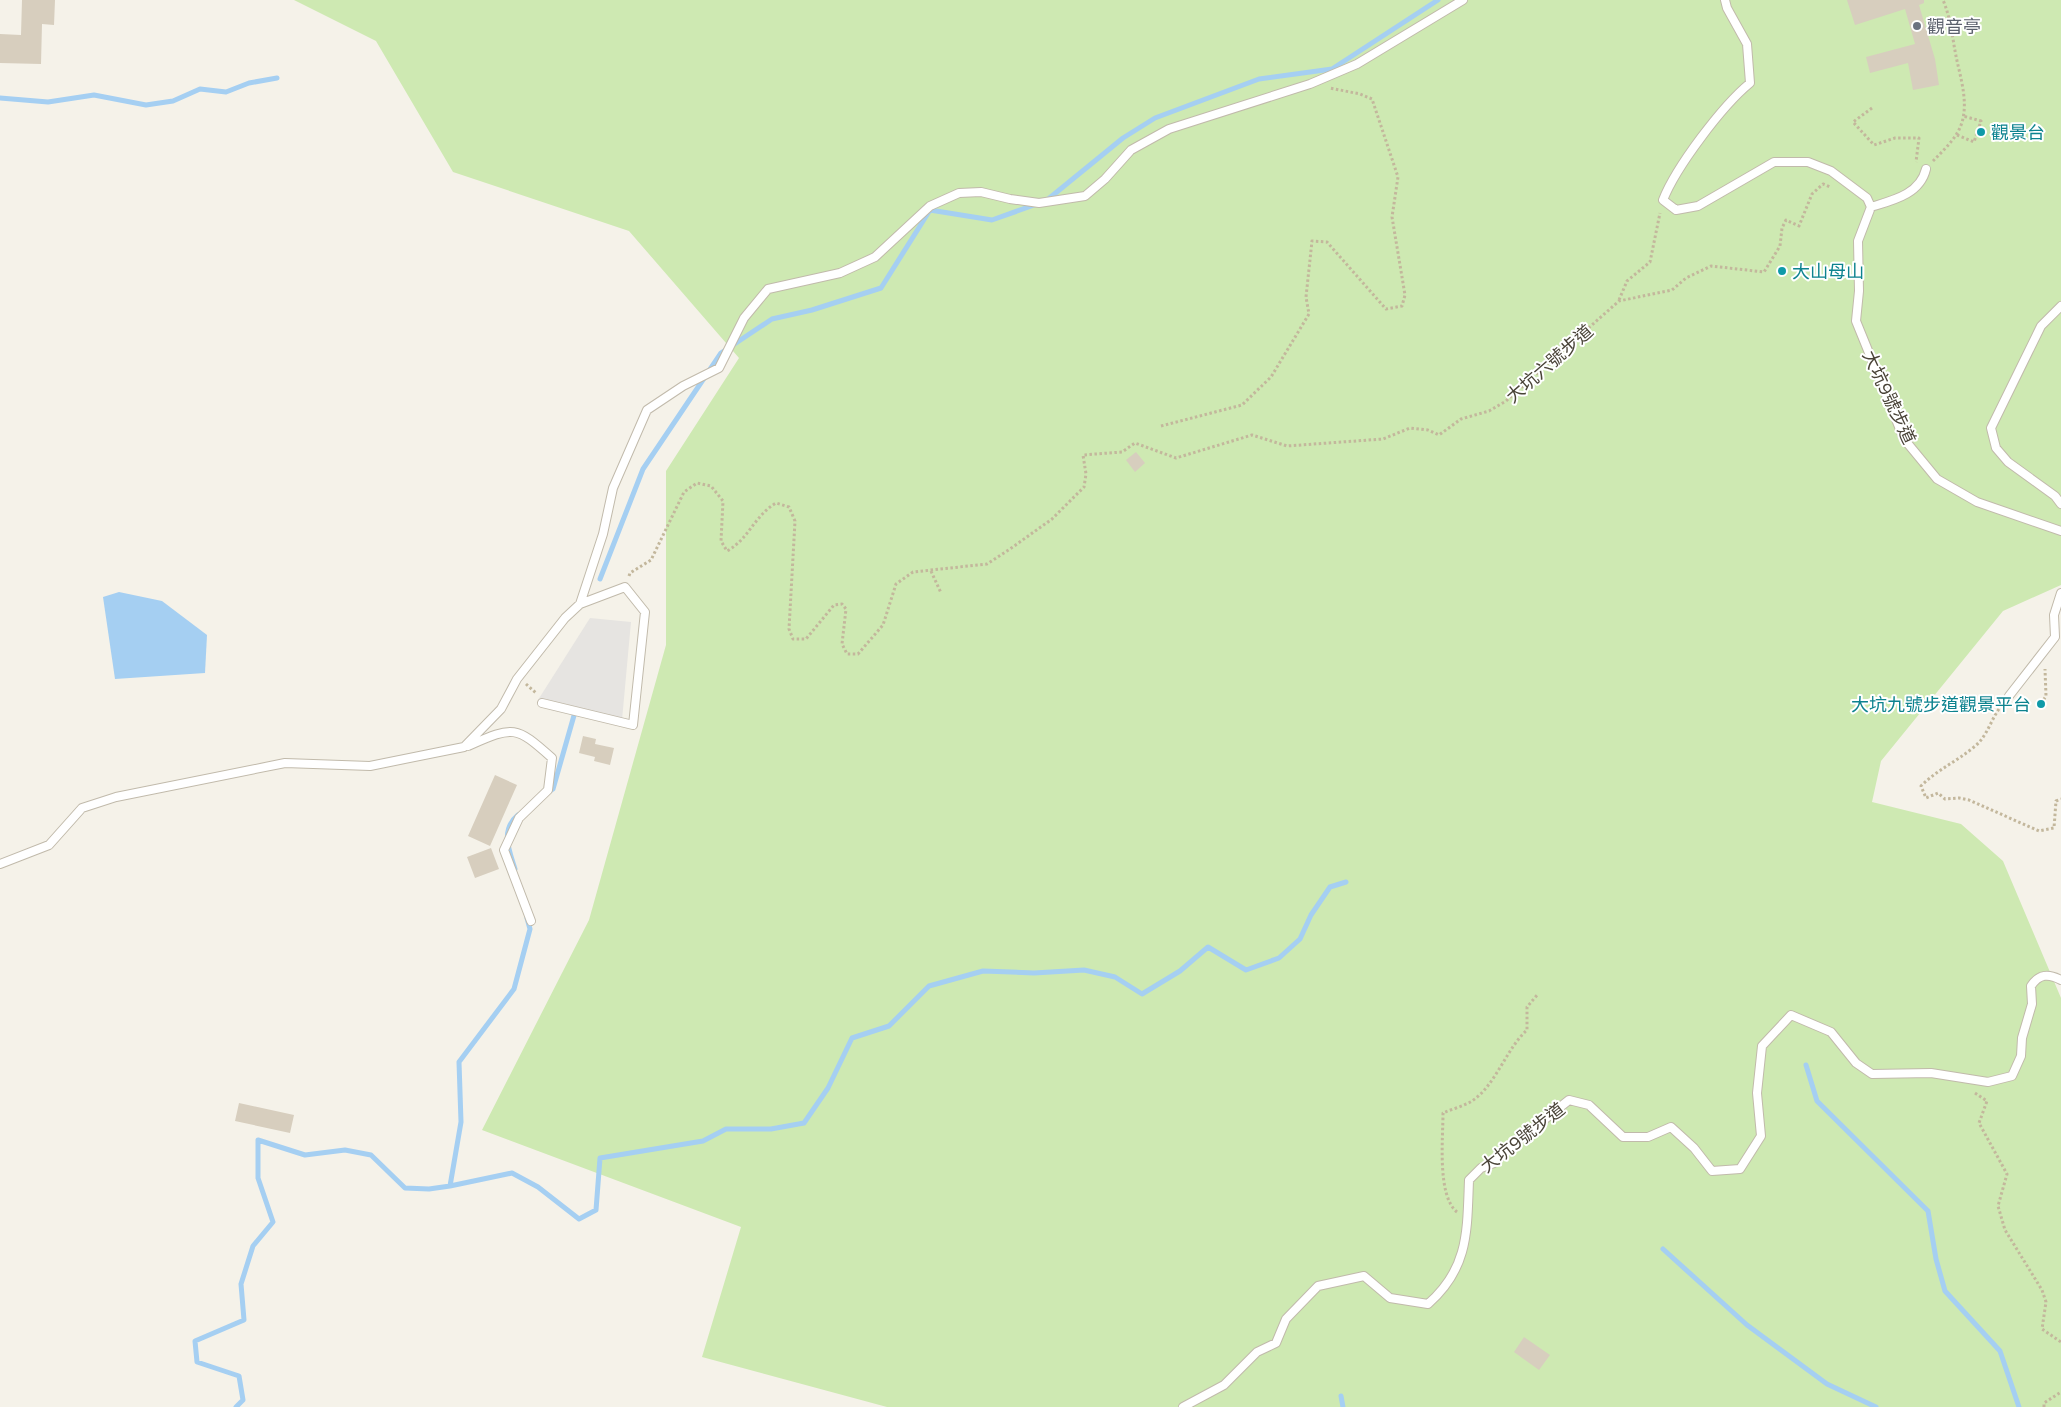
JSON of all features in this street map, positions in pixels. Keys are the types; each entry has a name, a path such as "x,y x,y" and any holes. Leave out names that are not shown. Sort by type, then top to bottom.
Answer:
{"lane":[{"path":"580,604 602,534 613,488 647,410 683,386 719,368 744,318 768,289 840,273 875,257 930,206 960,194 981,192 1010,200 1039,203 1085,196 1105,179 1131,150 1169,128 1310,84 1357,64 1463,0"},
{"path":"1725,0 1747,44 1750,83 1735,95 1670,180 1663,200 1676,210 1698,206 1774,162 1808,162 1831,171 1867,198 1871,207 1917,189 1924,180 1926,169"},
{"name":"大坑9號步道","path":"1871,207 1858,241 1859,291 1856,321 1904,439 1937,479 1977,502 2061,531"},
{"path":"2061,306 2041,326 1992,428 1996,448 2008,462 2055,496 2061,504"},
{"path":"464,747 500,709 517,679 565,618 580,604 625,587 645,612 633,725 542,703"},
{"path":"2009,696 2056,637 2054,615 2061,593"},
{"path":"0,864 49,846 82,808 116,797 285,763 370,766 464,747 503,730 526,735 552,758 548,790 520,818 504,850 531,922"},
{"name":"大坑9號步道","path":"1183,1407 1224,1385 1257,1352 1276,1343 1286,1319 1318,1286 1364,1276 1390,1298 1428,1304 1441,1292 1459,1265 1467,1220 1470,1180 1481,1168 1494,1163 1516,1142 1569,1100 1589,1104 1624,1138 1648,1137 1671,1127 1694,1148 1712,1171 1740,1168 1761,1136 1757,1093 1762,1046 1791,1015 1831,1032 1856,1063 1872,1074 1931,1073 1988,1082 2012,1076 2022,1056 2022,1038 2032,1004 2030,986 2036,978 2047,974 2061,980"}],"path":[{"path":"1926,169 1956,135 1963,116 1964,96 1962,80 1953,31 1943,0"},
{"path":"1162,426 1242,405 1271,377 1309,314 1306,297 1312,241 1326,242 1386,309 1402,306 1405,294 1392,217 1398,177 1380,118 1372,99 1360,94 1310,84"},
{"path":"1872,108 1854,122 1874,145 1895,138 1919,138 1916,170 1924,180"},
{"path":"1956,135 1974,142 1982,121 1963,116"},
{"name":"大坑六號步道","path":"625,587 630,573 651,560 684,492 697,484 711,486 723,501 721,541 727,551 739,545 763,510 776,503 789,507 795,521 790,629 793,639 806,639 834,605 842,604 846,609 842,644 847,654 858,654 883,625 896,584 913,572 987,564 1052,519 1084,487 1086,474 1083,456 1122,452 1135,443 1176,458 1252,435 1287,446 1383,439 1410,428 1428,430 1439,435 1461,419 1489,411 1506,401 1619,301 1672,290 1686,278 1712,266 1764,272 1780,246 1786,220 1799,226 1814,192 1823,184 1831,188"},
{"path":"1619,301 1627,281 1650,262 1663,200"},
{"path":"931,570 941,593"},
{"path":"2041,704 2046,696 2042,654"},
{"path":"2009,696 2000,708 1985,736 1975,747 1936,771 1921,786 1926,798 1938,793 1945,799 1960,798 1968,800 2039,831 2054,828 2056,801 2061,799"},
{"path":"1467,1220 1450,1206 1444,1183 1443,1113 1473,1100 1484,1088 1505,1061 1515,1041 1527,1030 1527,1007 1538,994"},
{"path":"1960,1079 1972,1091 1987,1101 1979,1123 2008,1174 1998,1206 2005,1230 2042,1290 2046,1302 2042,1329 2061,1342"},
{"path":"2044,1407 2044,1403 2061,1392"}],"green space":[{"path":"294,0 2061,0 2061,585 2003,611 1881,761 1872,802 1961,824 2003,861 2061,998 2061,1407 887,1407 702,1357 741,1227 482,1130 589,920 666,645 666,471 739,358 629,231 453,172 376,41"}],"shaded area":[{"path":"590,618 631,622 622,720 538,700"}],"water":[{"path":"119,592 162,601 207,635 205,673 115,679 103,597"}],"building":[{"path":"22,0 55,0 54,25 42,24 41,64 0,63 0,34 21,35"},
{"path":"1847,0 1924,0 1924,3 1919,5 1935,59 1939,85 1913,90 1908,63 1870,73 1866,57 1915,44 1905,9 1855,25"},
{"path":"1136,452 1145,463 1135,472 1126,460"},
{"path":"583,736 596,739 595,744 614,748 610,765 594,761 595,757 579,753"},
{"path":"495,775 517,785 490,846 468,836"},
{"path":"491,848 499,869 475,878 467,857"},
{"path":"239,1103 294,1115 290,1133 235,1121"},
{"path":"1524,1337 1550,1355 1539,1370 1514,1352"}],"waterway":[{"path":"1047,200 1123,138 1155,118 1259,79 1332,69 1438,0"},
{"path":"0,98 48,102 94,95 146,105 173,101 200,89 226,92 249,83 277,78"},
{"path":"600,579 643,469 721,353 772,319 812,310 881,288 930,210 992,220 1037,204"},
{"path":"547,793 553,789 575,712"},
{"path":"515,869 509,848 508,834 512,821 518,815"},
{"path":"450,1186 512,1173 538,1187 579,1219 596,1210 600,1158 703,1141 726,1129 771,1129 804,1123 828,1088 852,1038 889,1026 929,986 983,971 1034,973 1084,970 1115,977 1142,994 1180,971 1208,947 1246,970 1279,958 1300,939 1311,915 1330,887 1346,882"},
{"path":"236,1407 243,1400 239,1376 197,1362 195,1341 244,1320 241,1284 253,1246 273,1222 258,1178 258,1140 305,1155 345,1150 371,1155 405,1188 429,1189 450,1186 461,1122 459,1062 514,989 530,929 527,918"},
{"path":"1806,1065 1817,1101 1928,1211 1936,1259 1945,1291 2000,1351 2019,1407"},
{"path":"1663,1249 1747,1325 1827,1384 1876,1407"},
{"path":"1341,1396 1343,1407"}],"place":[{"name":"觀音亭","path":"1917,26"},
{"name":"觀景台","path":"1981,132"},
{"name":"大山母山","path":"1782,271"},
{"name":"大坑九號步道觀景平台","path":"2041,704"}]}
